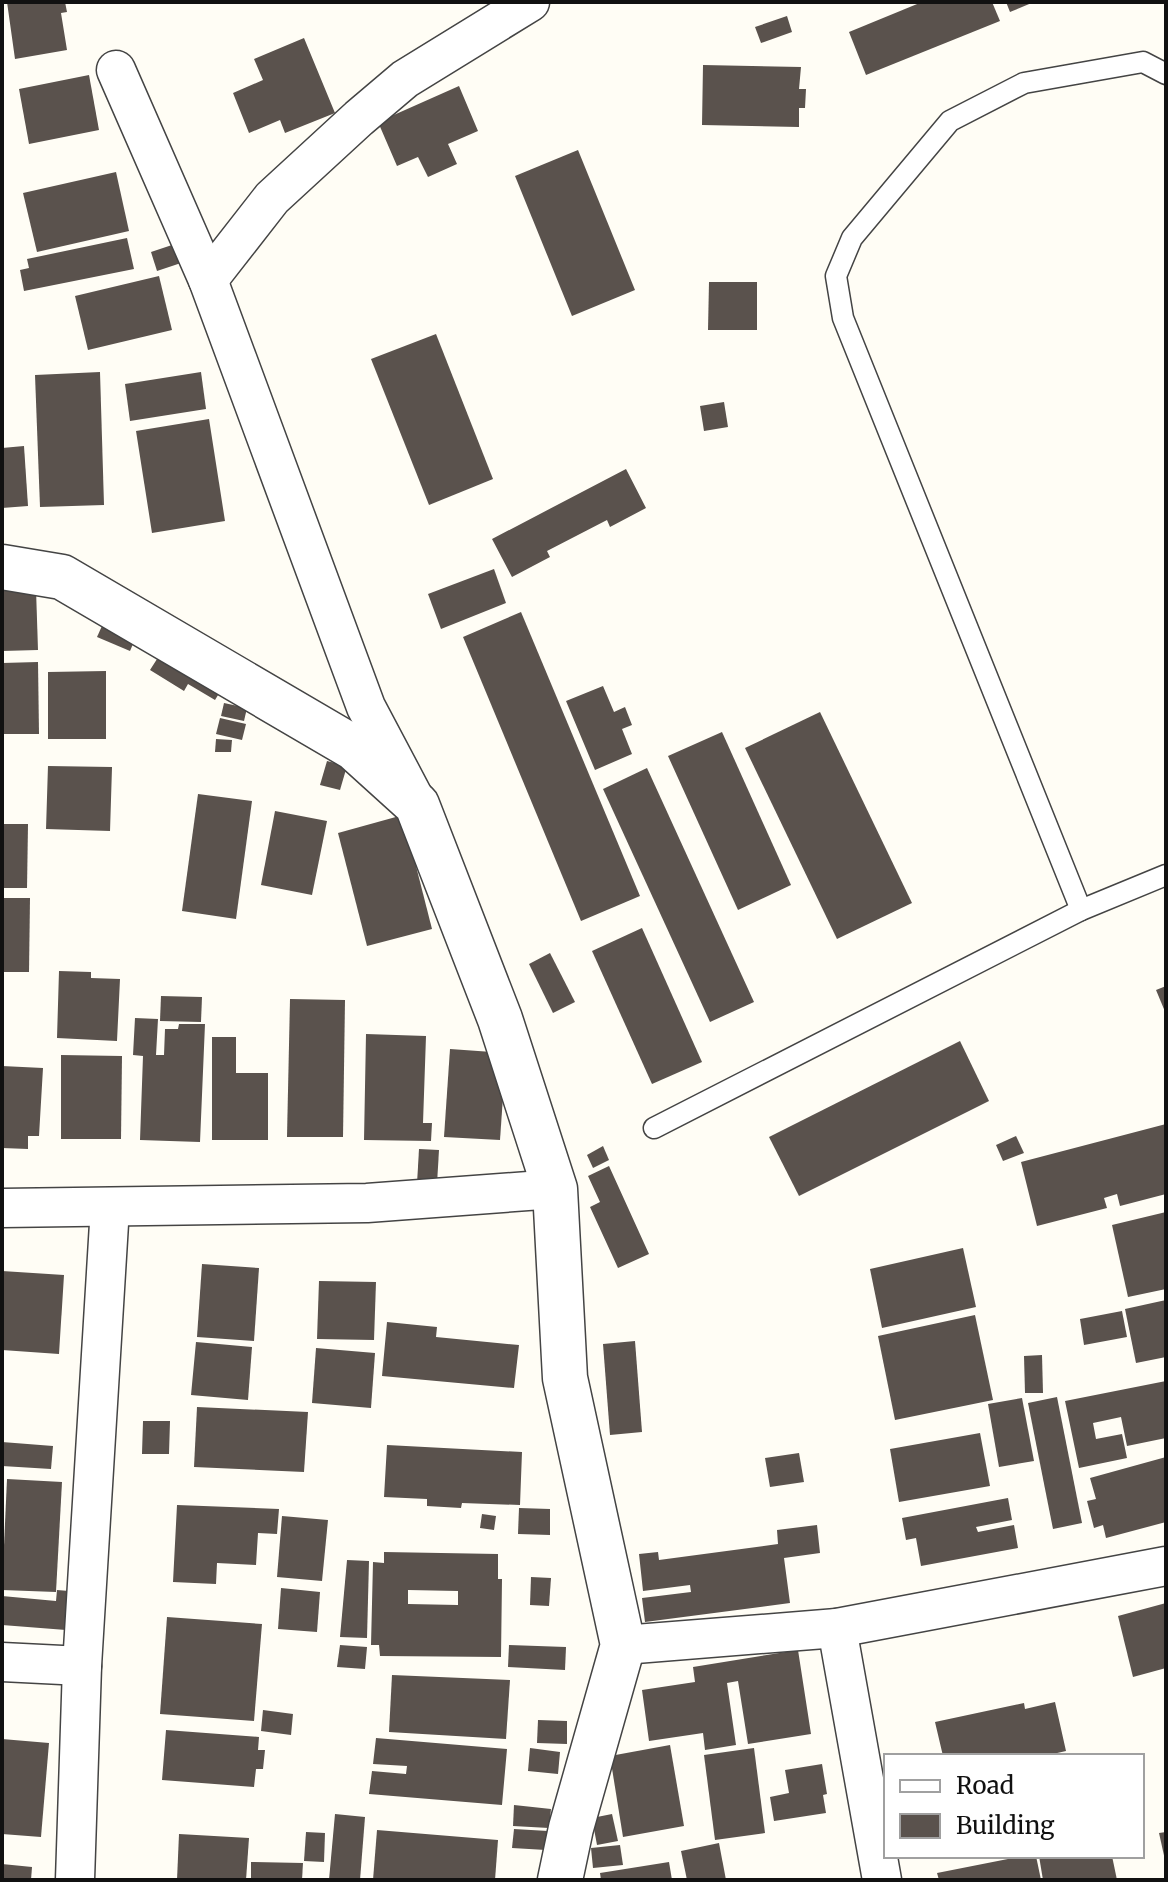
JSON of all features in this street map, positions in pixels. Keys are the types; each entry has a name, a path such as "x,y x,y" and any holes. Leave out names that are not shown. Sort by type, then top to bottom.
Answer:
{"street":[{"path":"208,280 272,198 359,118 405,79 530,2"},
{"path":"116,70 208,280 366,707 417,805 500,1019 555,1189 565,1378 623,1645 571,1828 560,1880"},
{"path":"2,567 62,577 354,748 417,805"},
{"path":"2,1208 367,1203 555,1189"},
{"path":"75,1880 82,1666 110,1207"},
{"path":"623,1645 837,1628 1166,1566"},
{"path":"837,1628 882,1880"},
{"path":"2,1662 82,1666"}],"lane":[{"path":"1081,910 843,318 836,276 852,238 950,121 1024,83 1143,62 1166,74"},
{"path":"654,1128 1081,910 1166,875"}],"building":[{"path":"7,2 65,2 67,12 61,13 67,50 15,59"},
{"path":"922,2 992,2 1000,21 866,75 849,32"},
{"path":"1006,2 1034,2 1010,12"},
{"path":"787,16 792,32 761,43 755,27"},
{"path":"304,38 335,113 285,133 280,120 249,133 233,93 263,80 254,59"},
{"path":"703,65 801,67 799,89 806,89 805,108 799,108 799,127 702,125"},
{"path":"89,75 99,130 29,144 19,89"},
{"path":"459,86 478,131 448,144 457,164 428,177 418,157 397,166 378,122"},
{"path":"578,150 635,290 572,316 515,176"},
{"path":"116,172 129,231 37,252 23,193"},
{"path":"127,238 134,269 24,291 20,270 29,268 27,259"},
{"path":"175,244 181,263 157,271 151,252"},
{"path":"159,276 172,330 88,350 75,296"},
{"path":"709,282 757,282 757,330 708,330"},
{"path":"436,334 493,479 429,505 371,359"},
{"path":"100,372 104,505 40,507 35,375"},
{"path":"201,372 206,409 130,421 125,384"},
{"path":"724,402 728,427 704,431 700,406"},
{"path":"209,419 225,521 152,533 136,431"},
{"path":"24,446 28,506 2,508 2,448"},
{"path":"626,469 646,508 610,527 607,520 547,551 550,557 512,577 492,539"},
{"path":"494,569 506,603 441,629 428,594"},
{"path":"36,589 38,650 2,651 2,591"},
{"path":"521,612 640,896 581,921 463,637"},
{"path":"106,617 139,630 130,651 97,637"},
{"path":"166,645 226,682 215,700 188,684 184,691 150,670"},
{"path":"38,662 39,734 2,734 2,663"},
{"path":"106,671 106,739 48,739 48,672"},
{"path":"603,686 614,712 625,707 632,725 622,729 632,754 595,770 566,701"},
{"path":"224,703 247,708 244,721 221,716"},
{"path":"820,712 912,903 837,939 745,748"},
{"path":"220,718 246,724 242,740 216,734"},
{"path":"722,732 791,885 738,910 668,756"},
{"path":"216,739 232,740 231,752 215,752"},
{"path":"327,761 347,766 340,790 320,785"},
{"path":"48,766 112,767 110,831 46,829"},
{"path":"647,768 754,1002 710,1022 603,789"},
{"path":"198,794 252,801 236,919 182,911"},
{"path":"275,811 327,821 312,895 261,885"},
{"path":"403,815 432,929 367,946 338,833"},
{"path":"2,824 28,824 27,888 2,888"},
{"path":"2,898 30,898 29,972 2,972"},
{"path":"642,928 702,1062 652,1084 592,951"},
{"path":"550,953 575,1002 553,1013 529,964"},
{"path":"59,971 91,972 91,978 120,979 117,1041 57,1038"},
{"path":"1166,986 1166,1014 1156,990"},
{"path":"161,996 202,997 201,1022 160,1021"},
{"path":"290,999 345,1000 343,1137 287,1137"},
{"path":"135,1018 158,1019 156,1055 164,1055 165,1029 178,1029 179,1024 205,1024 200,1142 140,1140 143,1056 133,1055"},
{"path":"366,1034 426,1036 423,1123 432,1123 431,1141 364,1140"},
{"path":"212,1037 236,1037 236,1073 268,1073 268,1140 212,1140"},
{"path":"960,1041 989,1101 799,1196 769,1137"},
{"path":"450,1049 506,1053 500,1140 444,1137"},
{"path":"61,1055 122,1056 121,1139 61,1139"},
{"path":"2,1066 43,1068 39,1136 28,1136 28,1149 2,1148"},
{"path":"1166,1124 1166,1194 1120,1206 1117,1194 1104,1198 1107,1208 1037,1226 1021,1162"},
{"path":"1016,1136 1024,1153 1003,1161 996,1145"},
{"path":"603,1146 609,1160 593,1168 587,1155"},
{"path":"419,1149 439,1150 437,1184 417,1184"},
{"path":"609,1166 649,1254 618,1268 590,1207 600,1202 588,1176"},
{"path":"1166,1212 1166,1289 1128,1297 1112,1225"},
{"path":"963,1248 976,1307 882,1328 870,1269"},
{"path":"202,1264 259,1268 254,1341 197,1337"},
{"path":"2,1271 64,1275 59,1354 2,1350"},
{"path":"319,1281 376,1282 374,1340 317,1339"},
{"path":"1166,1300 1166,1357 1136,1363 1125,1309"},
{"path":"1122,1311 1127,1337 1084,1345 1080,1319"},
{"path":"975,1315 993,1400 895,1420 878,1336"},
{"path":"387,1322 437,1327 436,1337 519,1345 514,1388 382,1376"},
{"path":"635,1341 642,1432 610,1435 603,1344"},
{"path":"196,1342 252,1347 248,1400 191,1395"},
{"path":"316,1348 375,1353 371,1408 312,1403"},
{"path":"1042,1355 1043,1393 1025,1393 1024,1356"},
{"path":"1166,1381 1166,1438 1127,1446 1121,1417 1093,1423 1096,1439 1122,1434 1127,1458 1079,1468 1065,1401"},
{"path":"1057,1397 1082,1523 1053,1529 1028,1403"},
{"path":"1022,1398 1034,1461 999,1467 988,1404"},
{"path":"197,1407 308,1412 304,1472 194,1467"},
{"path":"143,1421 170,1421 169,1454 142,1454"},
{"path":"980,1433 990,1486 899,1502 890,1449"},
{"path":"2,1442 53,1446 51,1469 2,1466"},
{"path":"387,1445 522,1452 520,1505 462,1503 461,1508 427,1506 427,1499 384,1497"},
{"path":"799,1453 804,1482 770,1487 765,1458"},
{"path":"1166,1457 1166,1522 1106,1538 1103,1525 1094,1528 1087,1501 1096,1499 1090,1478"},
{"path":"7,1479 62,1482 56,1592 2,1590"},
{"path":"1008,1498 1012,1520 976,1527 978,1532 1014,1525 1018,1548 921,1566 916,1538 906,1540 902,1518"},
{"path":"177,1505 279,1509 277,1534 258,1533 256,1565 217,1563 216,1584 173,1582"},
{"path":"519,1508 550,1509 550,1535 518,1534"},
{"path":"482,1514 496,1516 494,1530 480,1528"},
{"path":"282,1516 328,1520 322,1581 277,1577"},
{"path":"817,1525 820,1553 784,1558 790,1603 645,1622 642,1598 691,1592 690,1585 643,1591 639,1554 658,1552 659,1560 778,1544 777,1530"},
{"path":"384,1552 498,1554 498,1579 502,1579 501,1657 380,1656 379,1645 371,1645 373,1562 384,1563","holes":["408,1590 458,1591 458,1605 408,1604"]},
{"path":"347,1560 369,1561 367,1638 340,1637"},
{"path":"531,1577 551,1578 549,1606 530,1605"},
{"path":"281,1588 320,1592 317,1632 278,1629"},
{"path":"57,1590 69,1591 66,1630 2,1625 2,1596 56,1601"},
{"path":"1166,1603 1166,1668 1133,1677 1118,1616"},
{"path":"167,1617 262,1624 254,1721 160,1714"},
{"path":"340,1645 367,1647 365,1669 337,1667"},
{"path":"509,1645 566,1647 565,1670 508,1667"},
{"path":"798,1650 811,1734 748,1744 738,1681 727,1683 736,1745 705,1750 703,1733 649,1741 642,1690 695,1682 693,1667"},
{"path":"392,1675 510,1680 506,1739 389,1732"},
{"path":"1055,1702 1066,1751 1053,1754 943,1754 935,1722 1024,1703 1025,1709"},
{"path":"263,1710 293,1714 291,1735 261,1731"},
{"path":"538,1720 567,1721 567,1744 537,1743"},
{"path":"166,1730 259,1737 258,1750 265,1750 263,1769 256,1769 254,1787 162,1780"},
{"path":"376,1738 507,1749 502,1805 369,1794 372,1771 406,1774 407,1766 373,1764"},
{"path":"2,1739 49,1743 41,1837 2,1834"},
{"path":"670,1745 684,1826 623,1837 610,1756"},
{"path":"530,1748 560,1752 558,1774 528,1771"},
{"path":"754,1748 765,1833 715,1840 704,1755"},
{"path":"822,1764 827,1794 823,1795 826,1813 774,1821 770,1797 789,1793 785,1770"},
{"path":"514,1805 551,1809 549,1828 513,1826"},
{"path":"335,1814 365,1817 360,1880 329,1880"},
{"path":"612,1814 618,1841 597,1845 592,1818"},
{"path":"514,1829 548,1831 546,1850 512,1848"},
{"path":"377,1830 498,1840 495,1880 373,1880"},
{"path":"306,1832 325,1833 324,1862 304,1861"},
{"path":"1166,1832 1166,1860 1165,1860 1159,1833"},
{"path":"179,1834 249,1838 246,1880 177,1880"},
{"path":"719,1843 726,1880 687,1880 681,1851"},
{"path":"620,1845 623,1865 593,1868 591,1848"},
{"path":"1013,1858 1036,1858 1041,1880 939,1880 937,1873"},
{"path":"1039,1858 1112,1858 1117,1880 1043,1880"},
{"path":"251,1862 303,1863 302,1880 251,1880"},
{"path":"669,1862 672,1880 601,1880 600,1873"},
{"path":"2,1864 32,1867 31,1880 2,1880"}]}
